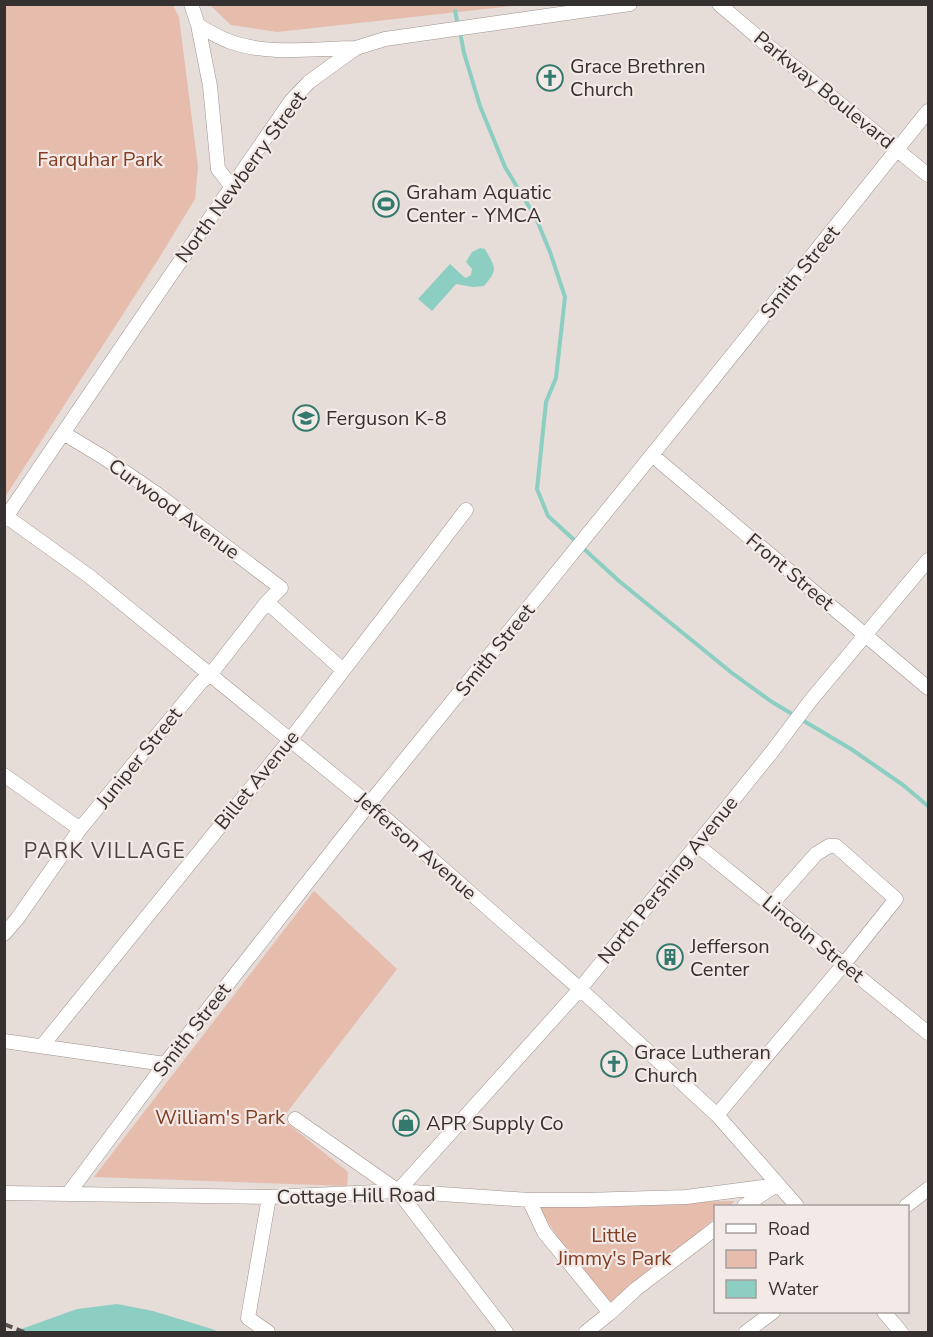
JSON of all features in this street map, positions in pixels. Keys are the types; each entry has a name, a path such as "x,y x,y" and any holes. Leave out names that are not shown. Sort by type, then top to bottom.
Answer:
{"street":[{"path":"191,4 198,25 210,86 218,169 232,187"},
{"name":"North Newberry Street","path":"6,519 291,101 309,82 356,48 384,39 630,4"},
{"name":"Parkway Boulevard","path":"719,4 760,40 928,175"},
{"path":"198,25 228,41 247,47 294,51 356,48"},
{"name":"Smith Street","path":"68,1194 165,1064 369,804 928,111"},
{"name":"Curwood Avenue","path":"63,433 157,494 281,588"},
{"name":"Front Street","path":"652,455 928,688"},
{"name":"Billet Avenue","path":"42,1046 290,740 466,510"},
{"name":"Jefferson Avenue","path":"6,519 89,576 369,804 580,989 717,1115 796,1205"},
{"name":"North Pershing Avenue","path":"398,1191 580,989 771,753 811,700 928,560"},
{"name":"Juniper Street","path":"4,934 80,829 281,588"},
{"path":"267,602 343,670"},
{"path":"4,775 80,829"},
{"name":"Lincoln Street","path":"697,845 928,1033"},
{"path":"717,1115 896,899 836,846 829,846 816,854 771,905"},
{"path":"4,1041 165,1064"},
{"path":"295,1119 398,1191 506,1332"},
{"path":"746,1205 778,1185"},
{"name":"Cottage Hill Road","path":"4,1193 269,1197 398,1191 528,1200 584,1200 686,1197 778,1185"},
{"path":"907,1205 928,1189"},
{"path":"268,1332 248,1318 269,1197"},
{"path":"528,1200 544,1232 610,1313"},
{"path":"586,1332 636,1289 714,1230"},
{"path":"746,1332 770,1313"},
{"path":"886,1313 901,1332"}],"green space":[{"name":"Farquhar Park","path":"5,4 173,5 179,17 198,167 195,199 5,497"},
{"path":"210,5 521,5 277,32 231,25"},
{"name":"William's Park","path":"314,891 397,969 282,1119 348,1172 347,1186 94,1177"},
{"name":"Little Jimmy's Park","path":"735,1201 730,1205 714,1205 714,1219 605,1311 537,1205"}],"water":[{"path":"480,248 485,249 494,268 484,286 456,284 432,311 418,299 450,264 464,277 471,275 472,269 466,262 472,252"},
{"path":"117,1304 153,1311 219,1332 13,1332 77,1309"}],"waterway":[{"path":"455,11 458,25"},
{"path":"460,32 480,106 505,167 536,218 565,297 556,378 546,402 537,489 548,516 619,581 732,673 772,702 851,749 903,785 928,806"}],"railway":[{"path":"4,1324 24,1332"}],"place":[{"name":"Grace Brethren Church","path":"550,78"},
{"name":"Graham Aquatic Center - YMCA","path":"386,204"},
{"name":"Ferguson K-8","path":"306,418"},
{"name":"Jefferson Center","path":"670,957"},
{"name":"Grace Lutheran Church","path":"614,1064"},
{"name":"APR Supply Co","path":"406,1123"}],"district":[{"name":"PARK VILLAGE","path":"105,851"}]}
